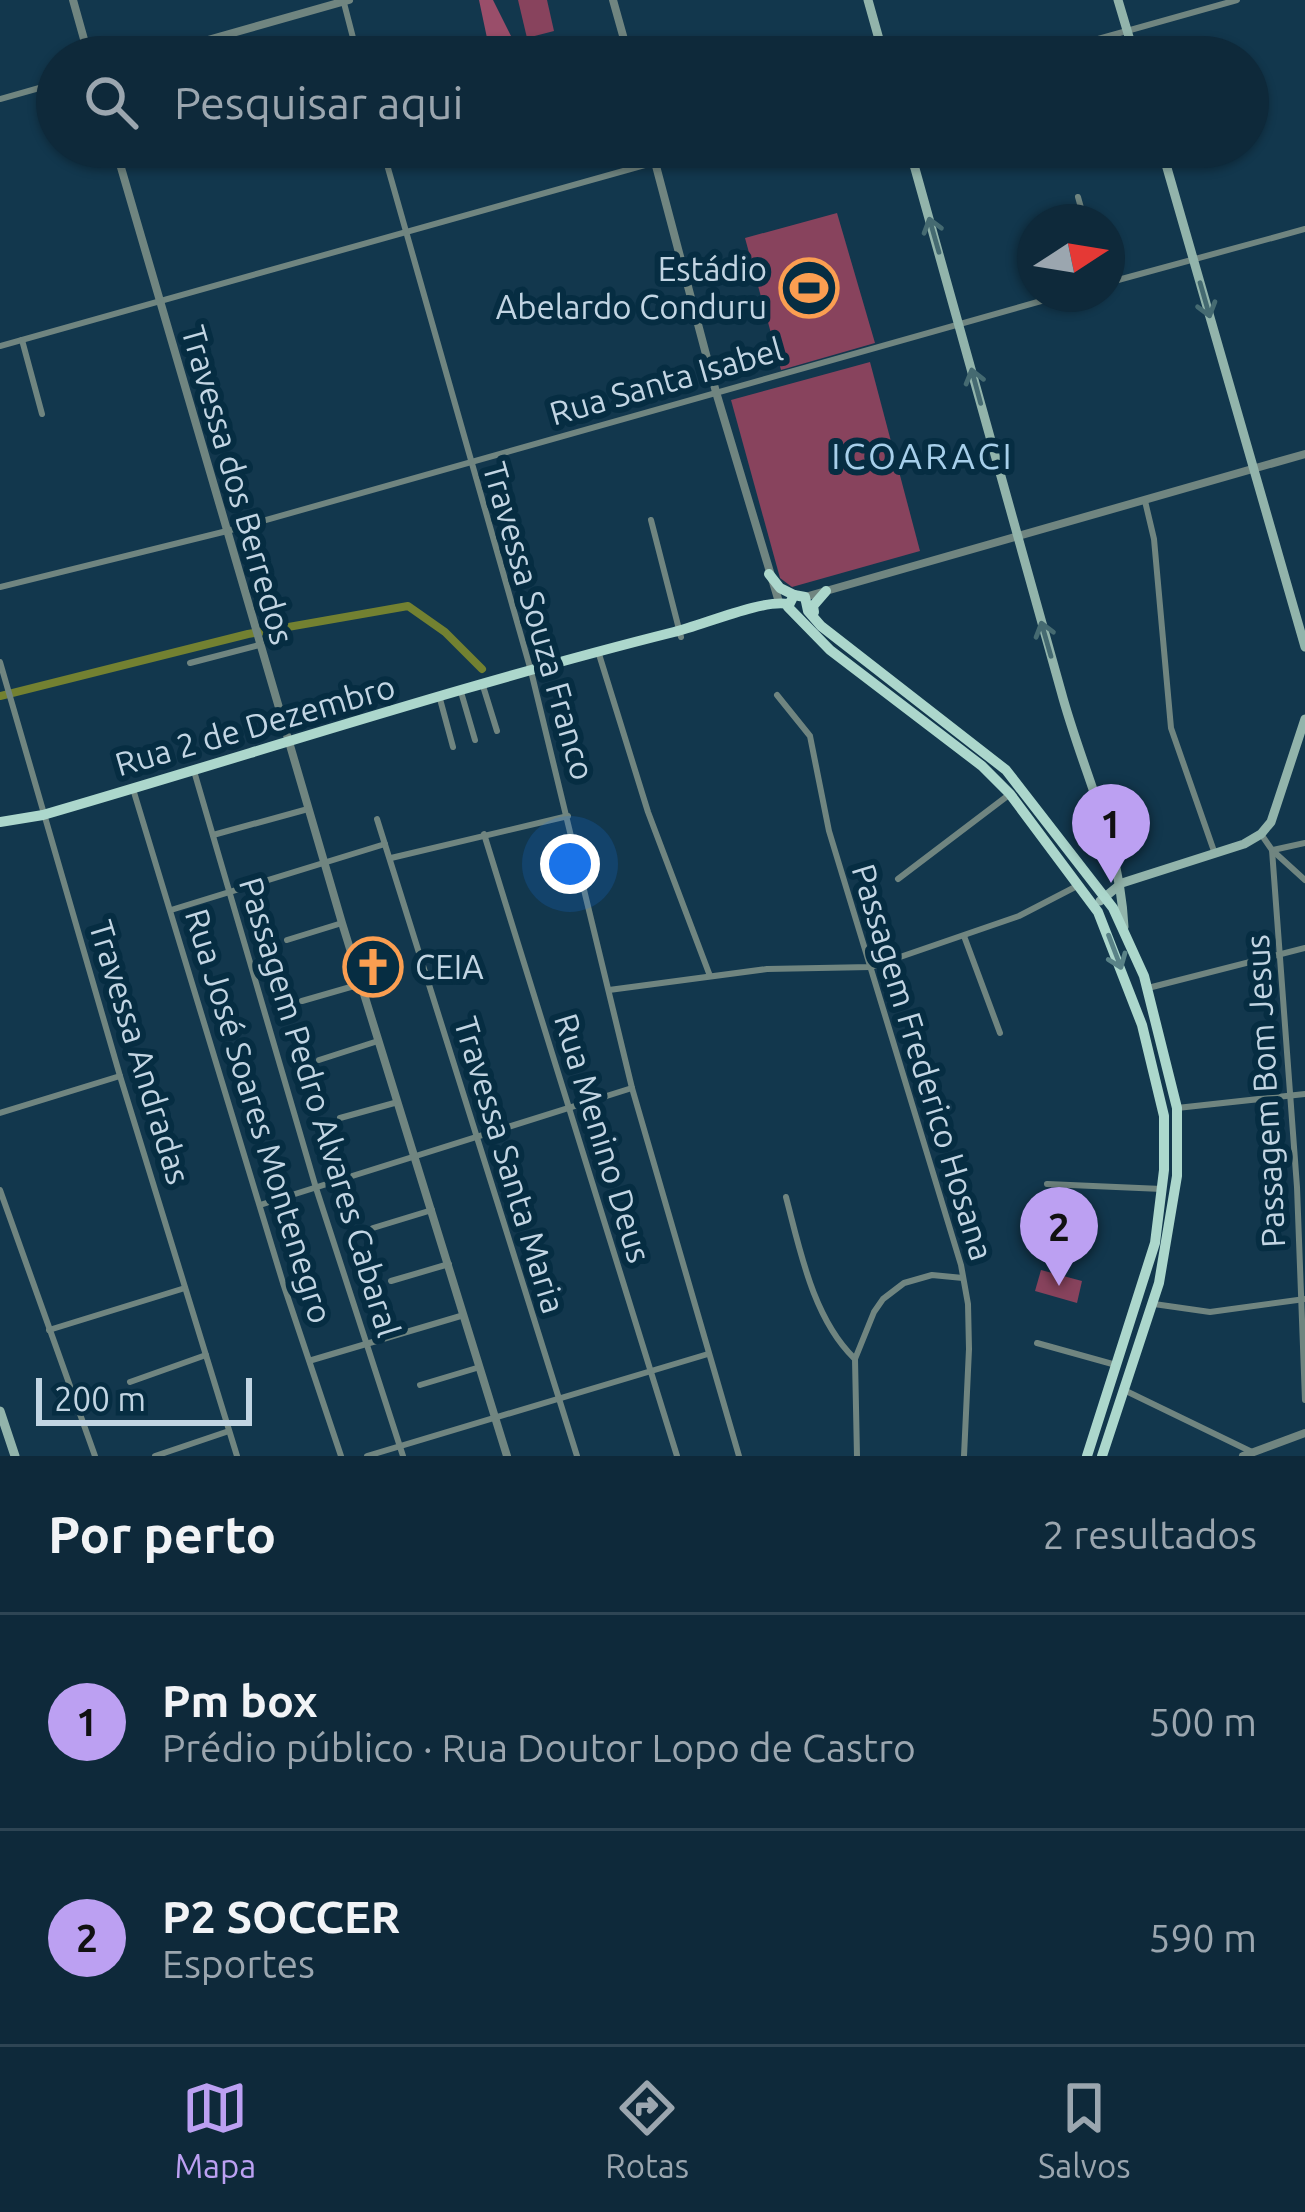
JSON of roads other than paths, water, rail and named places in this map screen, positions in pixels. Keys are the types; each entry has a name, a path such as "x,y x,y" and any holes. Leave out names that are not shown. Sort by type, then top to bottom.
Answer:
{"main road":[{"path":"868,0 878,36"},
{"path":"1118,0 1129,36"},
{"path":"915,168 1076,745 1108,827 1122,883 1124,928"},
{"path":"1167,168 1305,647"},
{"path":"769,574 830,650 982,766 1010,794 1098,912 1177,1108 1177,1176 1152,1304 1102,1456"},
{"path":"820,626 814,606 826,591"},
{"path":"791,600 790,612 803,614 820,626 1006,770 1104,895 1124,928 1148,988 1163,1075 1161,1245 1087,1456"},
{"name":"Rua 2 de Dezembro","path":"0,822 43,815 791,600"},
{"path":"1098,912 1104,895 1122,883 1261,834 1271,822 1305,719"},
{"path":"1131,992 1148,988"},
{"path":"0,1411 15,1456"}],"street":[{"path":"73,0 83,36"},
{"path":"221,36 345,0 353,36"},
{"path":"613,0 623,36"},
{"path":"1110,36 1237,0"},
{"path":"0,99 36,89"},
{"name":"Travessa dos Berredos","path":"121,168 287,742 507,1456"},
{"name":"Travessa Souza Franco","path":"388,168 568,816 632,1088 739,1456"},
{"path":"0,346 633,168"},
{"path":"656,168 769,574"},
{"path":"1078,197 1080,204"},
{"path":"1125,278 1305,229"},
{"name":"Rua Santa Isabel","path":"0,587 226,531 1017,307"},
{"path":"22,340 41,414"},
{"name":"Rua 2 de Dezembro","path":"791,600 1305,454"},
{"path":"1145,500 1154,539 1171,728 1215,854"},
{"path":"651,520 680,634"},
{"path":"190,663 259,645"},
{"path":"598,654 648,812 710,976"},
{"name":"Travessa Andradas","path":"0,662 237,1456"},
{"path":"483,686 496,731"},
{"path":"461,692 475,740"},
{"name":"Passagem Frederico Hosana","path":"777,695 810,736 829,831 942,1193 963,1278 969,1349 964,1456"},
{"path":"440,699 453,747"},
{"name":"Passagem Pedro Alvares Cabaral","path":"194,771 316,1188 403,1456"},
{"name":"Rua José Soares Montenegro","path":"134,789 341,1456"},
{"path":"898,879 1010,794"},
{"path":"213,836 308,808"},
{"path":"390,859 568,816"},
{"name":"Travessa Santa Maria","path":"377,819 577,1456"},
{"name":"Rua Menino Deus","path":"484,834 677,1456"},
{"path":"1261,834 1305,880"},
{"path":"1272,850 1305,843"},
{"path":"171,910 385,844"},
{"name":"Passagem Bom Jesus","path":"1272,850 1291,1096 1305,1400"},
{"path":"609,990 767,969 872,967 1032,910 1079,885"},
{"path":"287,940 342,923"},
{"path":"964,936 1000,1034"},
{"path":"1148,988 1305,948"},
{"path":"302,1001 361,984"},
{"path":"319,1060 378,1041"},
{"path":"0,1113 120,1076"},
{"path":"260,1205 632,1088"},
{"path":"1177,1108 1305,1094"},
{"path":"340,1118 398,1102"},
{"path":"1047,1184 1162,1189"},
{"path":"0,1190 95,1456"},
{"path":"785,1197 808,1275 832,1329 855,1359"},
{"path":"373,1228 432,1210"},
{"path":"392,1281 449,1264"},
{"path":"857,1456 855,1359 874,1312 895,1288 932,1275 963,1278"},
{"path":"49,1330 185,1288"},
{"path":"1152,1304 1210,1312 1303,1299"},
{"path":"310,1360 464,1315"},
{"path":"1037,1343 1116,1365"},
{"path":"367,1456 708,1354"},
{"path":"130,1382 206,1355"},
{"path":"420,1385 480,1367"},
{"path":"1122,1389 1255,1453 1305,1433"},
{"path":"155,1456 229,1431"}],"waterway":[{"path":"0,696 248,634 408,606 445,632 482,669"}],"place":[{"name":"Estádio Abelardo Conduru","path":"809,288"},
{"name":"Pm box","path":"1111,883"},
{"name":"CEIA","path":"373,967"},
{"name":"P2 SOCCER","path":"1059,1286"}],"district":[{"name":"ICOARACI","path":"923,456"}]}
